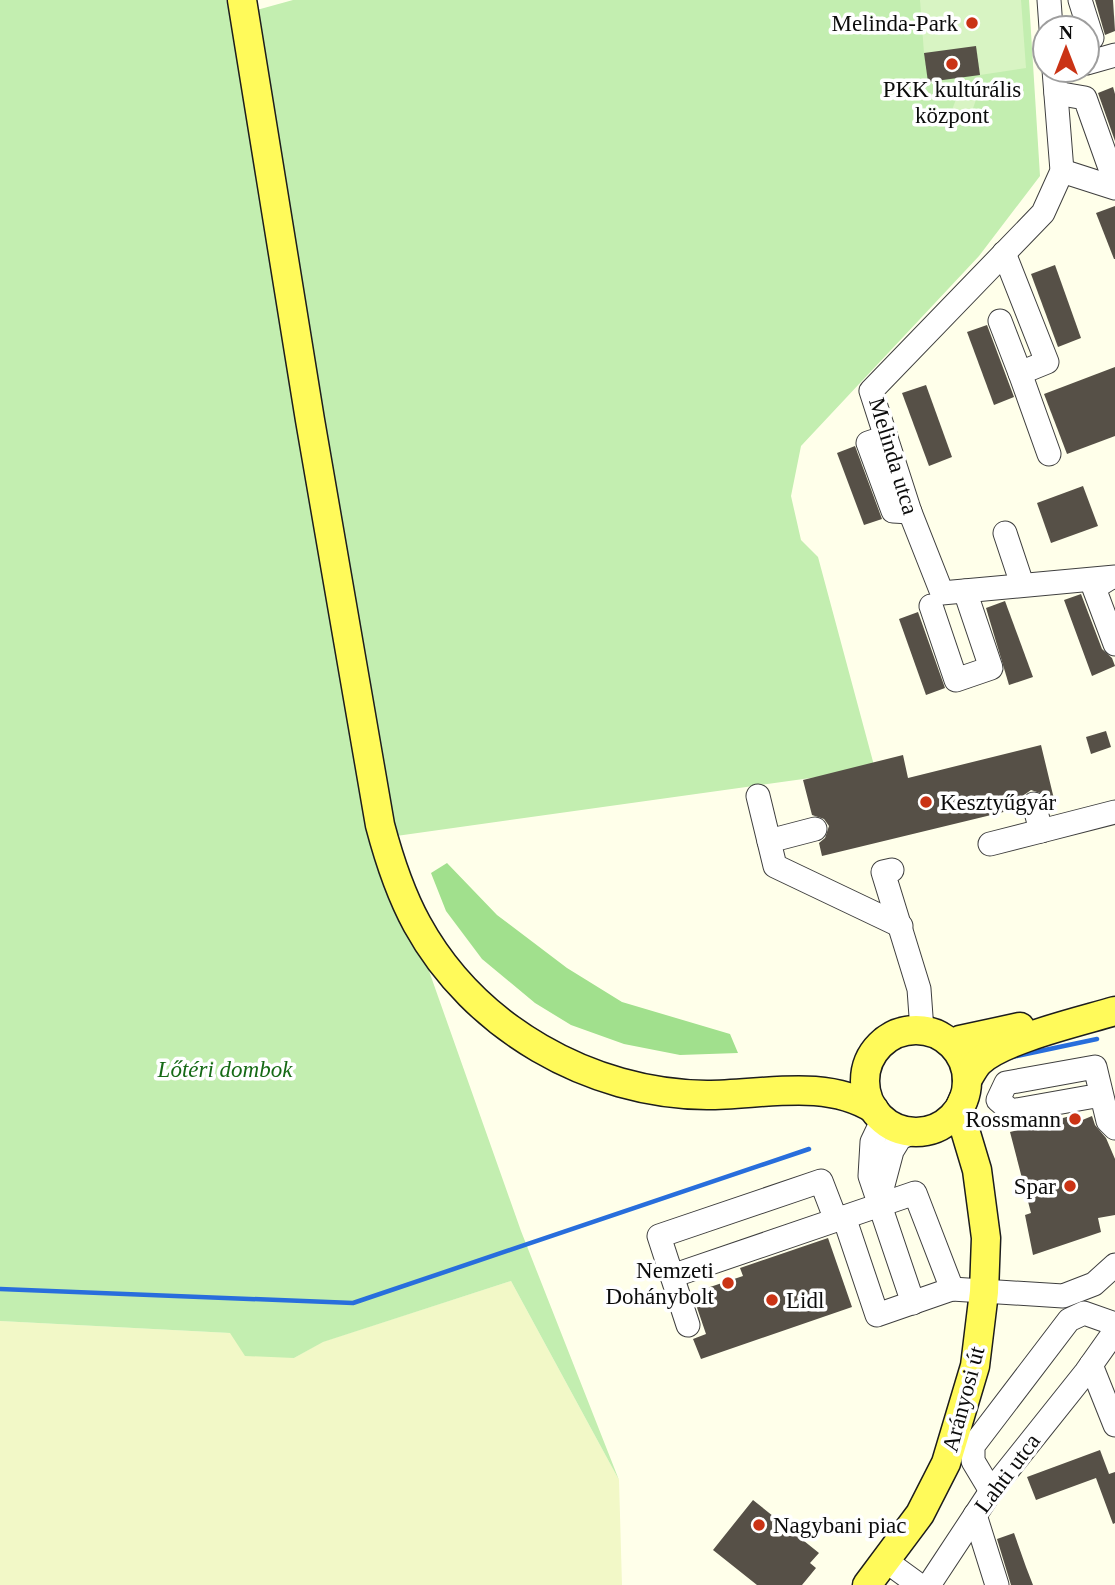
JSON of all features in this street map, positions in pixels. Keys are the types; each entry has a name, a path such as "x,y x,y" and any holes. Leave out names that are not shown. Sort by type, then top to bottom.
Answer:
{"main road":[{"path":"243,0 310,420 380,825 392,867 418,926 453,975 484,1007 517,1034 572,1066 648,1090 707,1095 771,1091 842,1094 858,1099 893,1126 936,1135 979,1189"},
{"path":"921,1131 945,1123 952,1116 976,1065 989,1054 1033,1036 1115,1011 1008,1029 952,1044"},
{"path":"878,1114 866,1087 868,1064 880,1045 899,1032 933,1032 952,1044 963,1061 965,1090"},
{"path":"771,1091 829,1078 868,1064"},
{"name":"Arányosi út","path":"867,1585 920,1514 946,1463 975,1366 984,1292 986,1238 976,1170 959,1110 965,1090"}],"street":[{"name":"Melinda utca","path":"1057,84 1062,171 1044,213 871,391 910,512 942,593 1113,578"},
{"path":"1062,171 1113,180 1085,98 1067,84"},
{"path":"1004,253 1047,362 1020,373"},
{"path":"1000,321 1049,454"},
{"path":"1005,533 1022,584"},
{"path":"1113,578 1094,588 1115,644"},
{"path":"931,606 956,680 991,668 965,590"},
{"path":"758,796 775,866 901,926"},
{"path":"1034,804 1041,831"},
{"path":"990,844 1115,812"},
{"path":"769,841 815,829"},
{"path":"892,870 883,872 919,989 922,1030"},
{"path":"1104,1082 1108,1121 1115,1128"},
{"path":"878,1114 872,1142 870,1176 913,1303"},
{"path":"878,1204 892,1151 901,1138 921,1131"},
{"path":"688,1325 659,1236 821,1181 840,1218 877,1315 951,1289 1063,1296 1094,1284 1115,1265"},
{"path":"672,1276 915,1193 951,1289"},
{"path":"991,1491 973,1461 973,1446 1069,1320 1084,1314 1115,1324"},
{"name":"Lahti utca","path":"929,1585 991,1491 1115,1331"},
{"path":"1091,1365 1115,1425"},
{"path":"975,1515 997,1585"},
{"path":"886,1562 919,1585"}],"green space":[{"name":"Lőtéri dombok","path":"0,0 226,0 231,17 293,0 1029,0 1031,84 1034,84 1040,176 979,256 801,446 791,496 801,540 818,557 875,769 382,838 521,1231 619,1480 511,1281 323,1342 294,1358 245,1356 230,1333 0,1321"},
{"name":"Melinda-Park","path":"920,0 1021,0 1026,68 980,75 924,53"},
{"path":"981,85 970,117 952,110 961,86"},
{"path":"447,863 497,915 567,968 622,1002 730,1034 738,1053 680,1055 624,1044 571,1025 535,1003 482,959 446,911 431,873"},
{"path":"511,1281 619,1480 622,1585 0,1585 0,1321 230,1333 294,1358 322,1342"}],"building":[{"path":"1095,0 1113,0 1115,31 1105,35"},
{"name":"PKK kultúrális központ","path":"976,46 980,75 928,82 924,53"},
{"path":"1113,87 1115,94 1115,141 1098,93"},
{"path":"1115,206 1115,259 1114,259 1096,213"},
{"path":"1055,265 1081,338 1058,347 1031,274"},
{"path":"987,325 1014,397 994,405 967,332"},
{"path":"1115,367 1115,436 1067,454 1044,394"},
{"path":"926,385 952,457 929,466 902,393"},
{"path":"855,446 882,519 864,525 837,453"},
{"path":"1083,486 1098,526 1051,543 1037,503"},
{"path":"1081,594 1102,649 1112,658 1115,666 1092,676 1064,600"},
{"path":"1005,601 1033,677 1009,685 986,608"},
{"path":"918,612 945,688 926,695 899,619"},
{"path":"1106,731 1111,747 1091,754 1086,737"},
{"name":"Kesztyűgyár","path":"1041,745 1054,799 1048,801 1043,794 1031,790 1024,795 1020,808 822,856 819,843 825,838 829,826 824,819 812,815 803,780 903,755 908,778"},
{"name":"Spar","path":"1078,1114 1080,1121 1092,1116 1115,1159 1115,1215 1098,1218 1101,1232 1033,1255 1025,1215 1031,1213 1010,1132"},
{"name":"Lidl","path":"828,1238 852,1307 701,1359 693,1339 706,1334 692,1293 743,1276 740,1268"},
{"path":"1100,1450 1109,1474 1115,1472 1115,1523 1113,1524 1096,1478 1036,1500 1027,1477"},
{"name":"Nagybani piac","path":"753,1500 819,1553 810,1563 816,1568 802,1585 757,1585 713,1550"},
{"path":"1014,1533 1033,1585 1011,1585 997,1539"}],"waterway":[{"path":"1012,1057 1097,1039"},
{"path":"0,1289 353,1303 809,1149"}],"place":[{"name":"Melinda-Park","path":"972,23"},
{"name":"PKK kultúrális központ","path":"952,64"},
{"name":"Kesztyűgyár","path":"926,802"},
{"name":"Rossmann","path":"1075,1119"},
{"name":"Spar","path":"1070,1186"},
{"name":"Nemzeti Dohánybolt","path":"728,1283"},
{"name":"Lidl","path":"772,1300"},
{"name":"Nagybani piac","path":"759,1525"}]}
